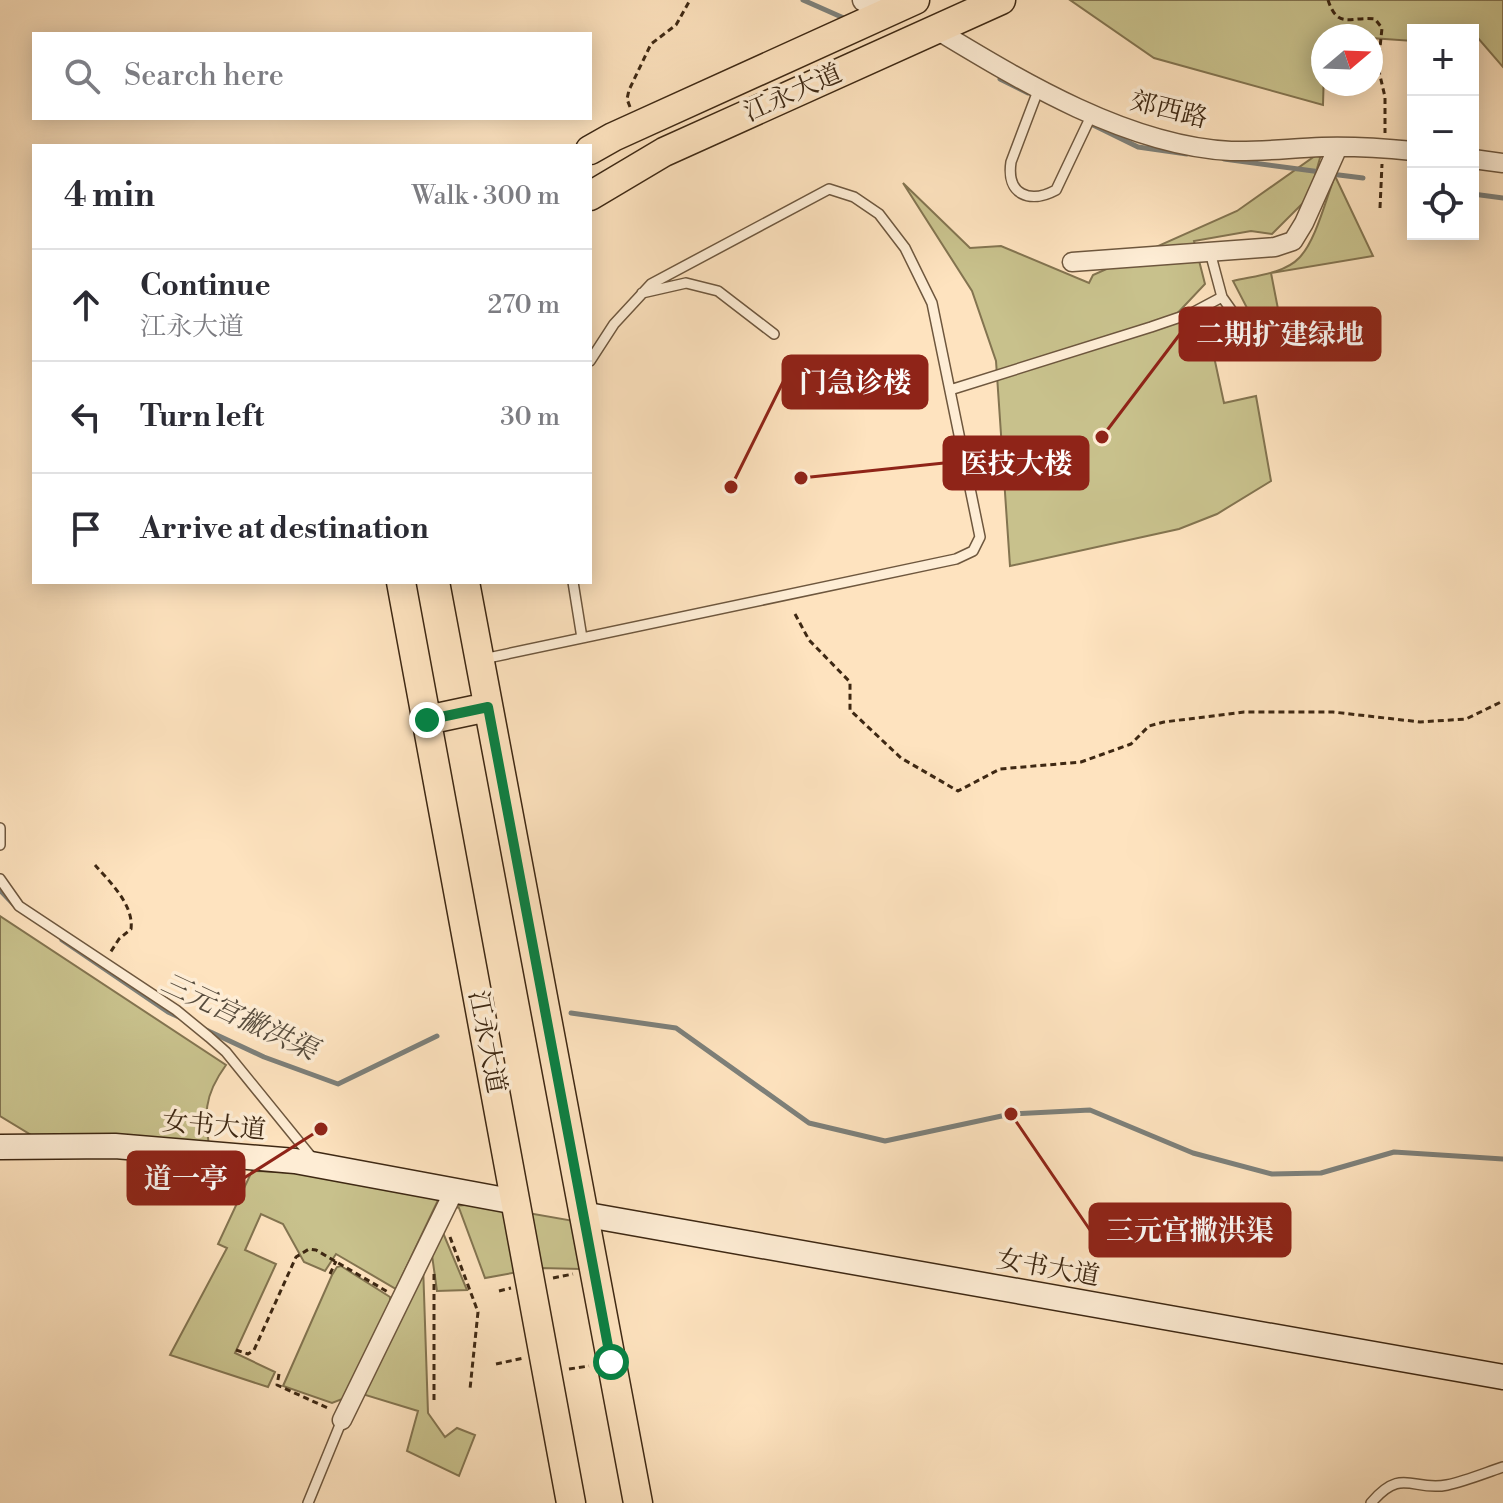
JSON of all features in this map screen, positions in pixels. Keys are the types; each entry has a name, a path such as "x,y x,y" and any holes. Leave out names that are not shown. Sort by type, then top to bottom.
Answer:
{"main road":[{"name":"江永大道","path":"592,195 664,152 1001,0"},
{"name":"江永大道","path":"592,149 903,6"},
{"name":"江永大道","path":"401,584 571,1503"},
{"path":"465,584 638,1503"},
{"path":"427,720 488,707"},
{"name":"女书大道","path":"0,1147 115,1146 317,1165 516,1202"},
{"name":"女书大道","path":"582,1214 1503,1377"}],"street":[{"path":"864,0 903,6"},
{"name":"郊西路","path":"935,29 1037,94 1089,120 1148,137 1229,151 1338,147 1407,150"},
{"path":"1072,262 1275,247 1293,241 1338,147"},
{"path":"1479,160 1503,163"},
{"path":"343,1417 454,1191"}],"lane":[{"path":"1037,94 1013,153 1009,173 1011,181 1022,194 1039,197 1056,190 1089,120"},
{"path":"480,660 956,559 973,551 980,537 932,303 905,248 879,214 854,197 829,189 651,284 614,324 592,358"},
{"path":"1210,252 1222,297 1239,321 1254,325 1331,314"},
{"path":"642,293 686,283 718,291 774,334"},
{"path":"950,390 1192,313 1222,297"},
{"path":"573,584 582,638"},
{"path":"0,828 0,845"},
{"path":"0,879 19,906 176,1010 226,1052 317,1165"},
{"path":"308,1503 343,1417"},
{"path":"1371,1503 1383,1488 1405,1481 1444,1486 1503,1467"}],"path":[{"path":"637,126 627,99 629,90 651,44 676,25 690,0"},
{"path":"1328,0 1333,15 1341,20 1375,19 1382,28 1378,67 1385,97 1386,148 1380,175 1380,208"},
{"path":"795,614 809,640 850,682 850,710 901,758 958,791 1000,769 1081,762 1131,744 1149,726 1164,722 1244,712 1333,712 1420,722 1466,719 1503,701"},
{"path":"95,865 120,897 132,922 131,929 119,939 104,963"},
{"path":"439,1220 452,1243 478,1312 470,1389"},
{"path":"428,1243 434,1271 434,1401"},
{"path":"236,1350 248,1354 254,1350 296,1257 309,1249 316,1250 401,1299"},
{"path":"330,1274 336,1261"},
{"path":"279,1374 277,1385 343,1417"}],"shaded area":[{"path":"1070,0 1503,0 1503,67 1479,39 1479,24 1407,24 1407,41 1383,39 1383,24 1311,24 1311,96 1323,96 1323,105 1154,58"},
{"path":"1322,151 1309,197 1272,234 1251,231 1194,241 1205,284 1171,320 1182,321 1220,312 1228,348 1213,352 1224,403 1256,396 1271,481 1217,514 1179,529 1010,566 996,361 972,291 903,183 970,248 1001,246 1089,283 1093,275 1237,211"},
{"path":"1335,176 1373,256 1271,273 1278,309 1261,312 1247,308 1233,281 1277,271 1299,258 1315,230"},
{"path":"0,916 226,1065 213,1087 207,1107 210,1154 51,1147 0,1116"},
{"path":"252,1171 323,1176 440,1196 396,1289 336,1254 325,1271 304,1262 283,1224 261,1214 245,1250 276,1264 235,1353 275,1372 268,1387 170,1355 227,1248 218,1244"},
{"path":"477,1204 574,1221 581,1269 540,1268 485,1278 459,1208 454,1206"},
{"path":"441,1228 467,1290 437,1291 431,1248"},
{"path":"423,1264 428,1413 445,1437 457,1428 475,1435 459,1476 407,1451 418,1411 362,1394"},
{"path":"341,1266 390,1297 390,1302 350,1396 332,1403 283,1386 332,1275"}],"waterway":[{"path":"803,0 846,19"},
{"path":"1000,79 1028,93"},
{"path":"1087,122 1138,147 1187,154"},
{"path":"1224,159 1321,172"},
{"path":"1331,174 1363,178"},
{"path":"1479,195 1503,198"},
{"name":"三元宫撇洪渠","path":"0,890 18,909"},
{"name":"三元宫撇洪渠","path":"62,940 181,1018"},
{"name":"三元宫撇洪渠","path":"571,1013 676,1028 809,1123 885,1141 1011,1114 1090,1110 1193,1153 1272,1174 1321,1173 1394,1152 1503,1159"},
{"name":"三元宫撇洪渠","path":"204,1029 264,1057 338,1084 437,1036"}],"place":[{"name":"二期扩建绿地","path":"1102,437"},
{"name":"医技大楼","path":"801,478"},
{"name":"门急诊楼","path":"731,487"},
{"name":"三元宫撇洪渠","path":"1011,1114"},
{"name":"道一亭","path":"321,1129"}],"route":[{"path":"427,720 488,707 611,1362"}]}
